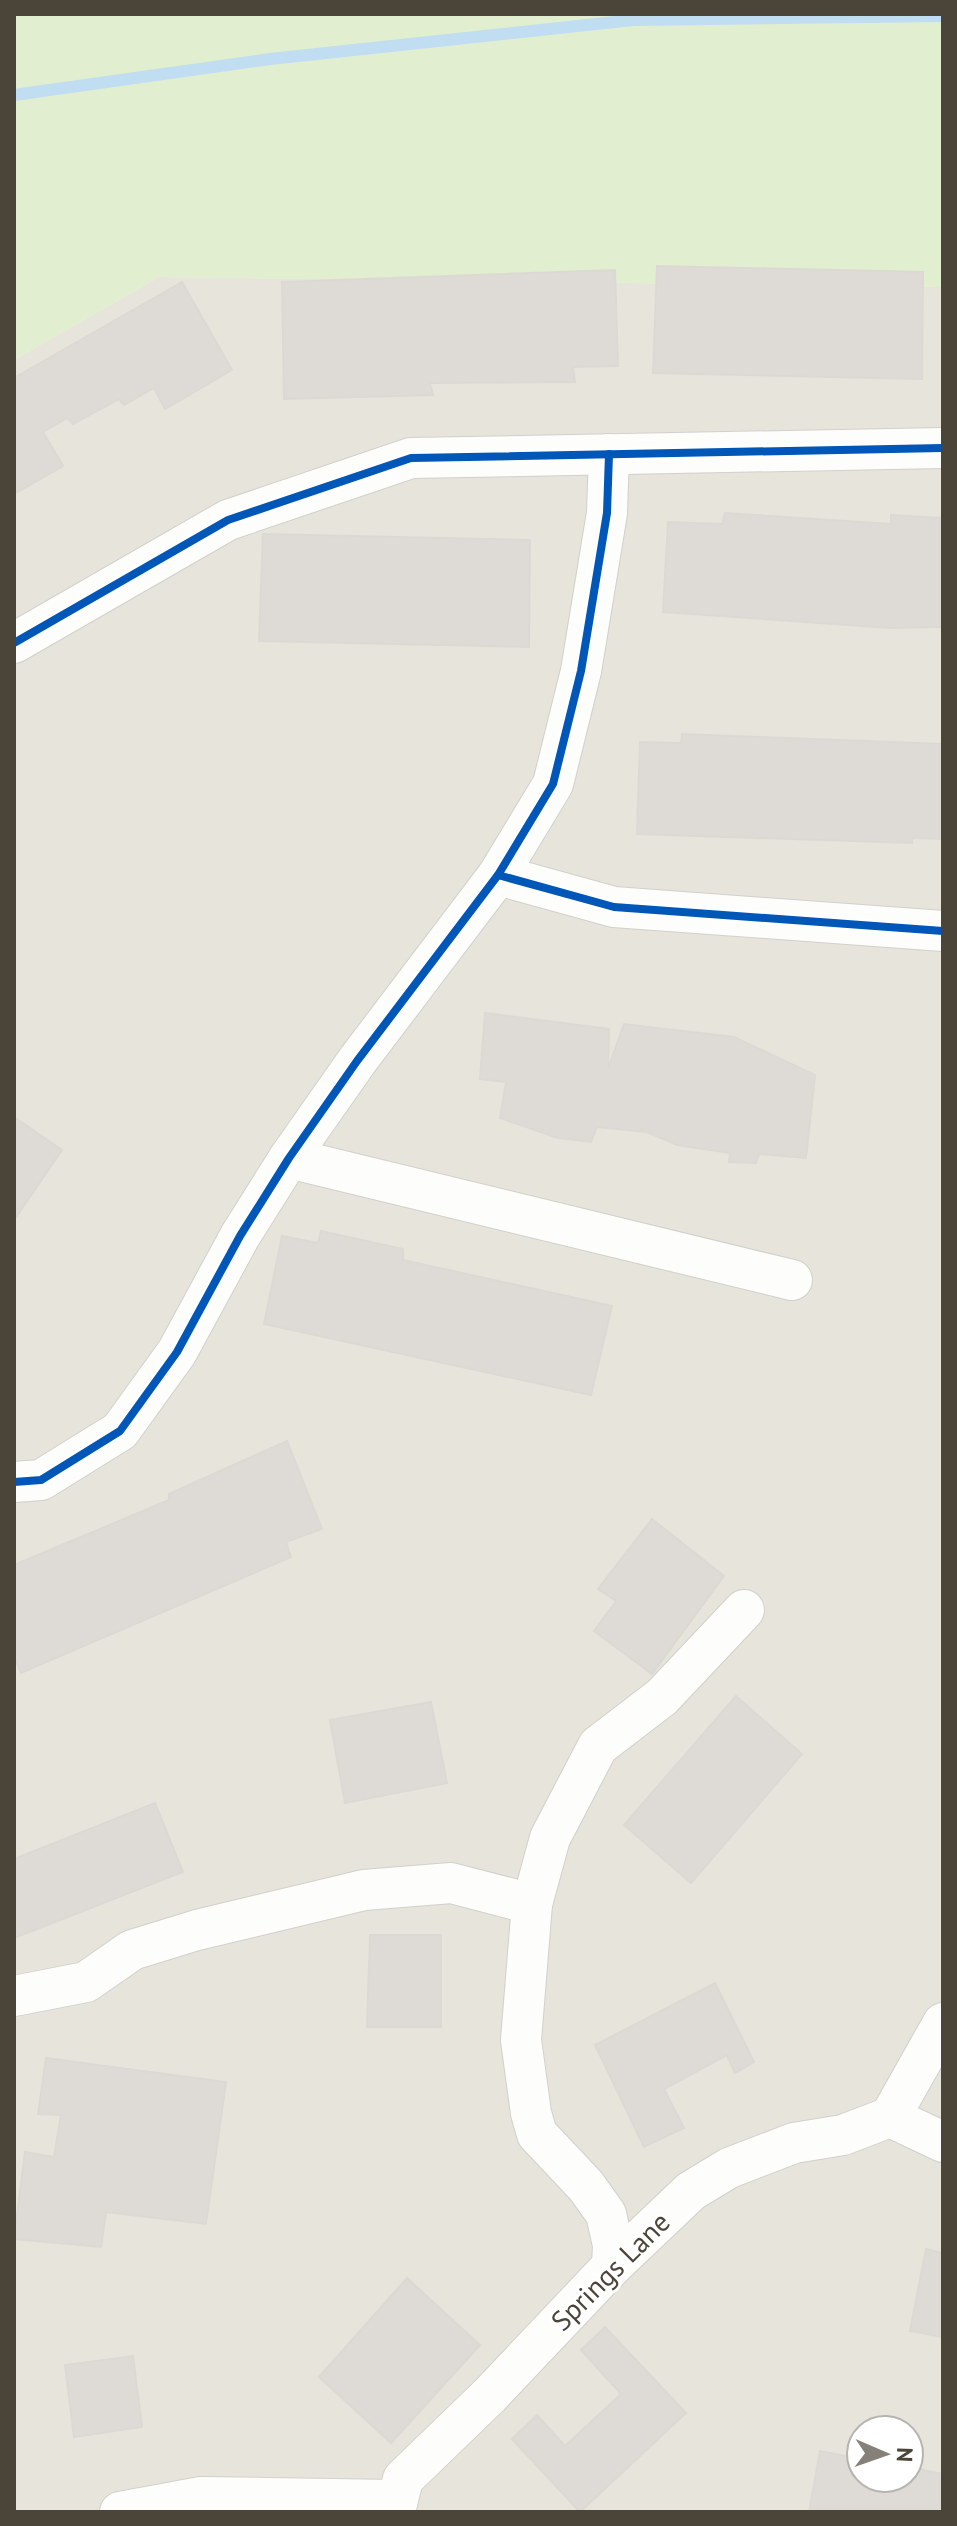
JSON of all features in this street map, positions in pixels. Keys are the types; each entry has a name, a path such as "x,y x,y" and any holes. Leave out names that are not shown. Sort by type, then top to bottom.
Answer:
{"street":[{"path":"14,643 228,520 411,458 943,448"},
{"path":"14,1482 41,1480 120,1431 177,1352 240,1236 289,1158 357,1061 498,875 553,784 581,671 607,513 609,454"},
{"path":"498,875 614,907 943,931"},
{"path":"289,1158 792,1280"},
{"path":"612,2266 613,2245 606,2214 537,2134 531,2113 521,2040 532,1904 550,1838 598,1746 662,1697 744,1610"},
{"path":"14,1996 86,1982 132,1950 197,1930 364,1890 451,1883 532,1904"},
{"path":"943,2023 890,2117 943,2142"},
{"name":"Springs Lane","path":"395,2506 403,2479 490,2395 612,2266 691,2191 729,2168 794,2143 843,2135 890,2117"},
{"path":"120,2512 201,2497 395,2506"}],"shaded area":[{"path":"159,277 943,287 943,2512 14,2512 14,360"}],"green space":[{"path":"14,14 943,14 943,287 159,277 14,360"}],"building":[{"path":"657,266 923,272 922,379 653,373"},
{"path":"615,270 618,366 573,367 575,382 430,383 433,395 284,399 282,282"},
{"path":"182,282 232,370 165,409 154,388 124,405 119,399 73,424 67,418 43,432 63,466 14,494 14,378"},
{"path":"725,513 891,524 891,515 943,518 943,624 940,627 890,628 663,612 668,522 722,524"},
{"path":"263,534 530,540 529,647 259,641"},
{"path":"682,734 943,744 943,839 912,838 912,843 637,834 640,742 681,743"},
{"path":"485,1013 609,1029 608,1068 624,1024 734,1037 815,1075 806,1158 759,1154 756,1163 729,1162 730,1153 677,1145 647,1132 597,1127 591,1142 558,1138 500,1118 506,1082 480,1079"},
{"path":"14,1117 62,1150 14,1220"},
{"path":"321,1231 403,1249 403,1260 612,1306 591,1395 264,1324 282,1236 318,1243"},
{"path":"287,1441 322,1529 286,1542 291,1557 21,1673 14,1657 14,1565 169,1500 169,1494"},
{"path":"652,1519 724,1576 652,1674 594,1631 616,1601 598,1589"},
{"path":"736,1696 802,1754 691,1883 624,1825"},
{"path":"431,1702 447,1783 345,1803 330,1720"},
{"path":"155,1803 183,1872 14,1938 14,1859"},
{"path":"370,1935 441,1935 441,2027 367,2027"},
{"path":"715,1983 754,2062 735,2073 727,2055 664,2089 684,2128 644,2147 595,2045"},
{"path":"46,2058 226,2082 206,2224 106,2212 101,2247 14,2239 25,2152 54,2157 61,2115 38,2114"},
{"path":"926,2249 943,2253 943,2337 910,2331"},
{"path":"407,2278 480,2345 391,2443 319,2377"},
{"path":"605,2327 686,2413 580,2512 512,2439 537,2415 565,2446 621,2394 581,2350"},
{"path":"133,2356 142,2427 74,2437 65,2365"},
{"path":"820,2451 845,2456 845,2494 925,2494 925,2470 943,2474 943,2512 809,2512"}],"waterway":[{"path":"14,95 270,59 633,20 943,16"}],"cycle path":[{"path":"14,643 228,520 411,458 943,448"},
{"path":"609,454 607,513 581,671 553,784 498,875 614,907 943,931"},
{"path":"14,1482 41,1480 120,1431 177,1352 240,1236 289,1158 357,1061 498,875"}]}
